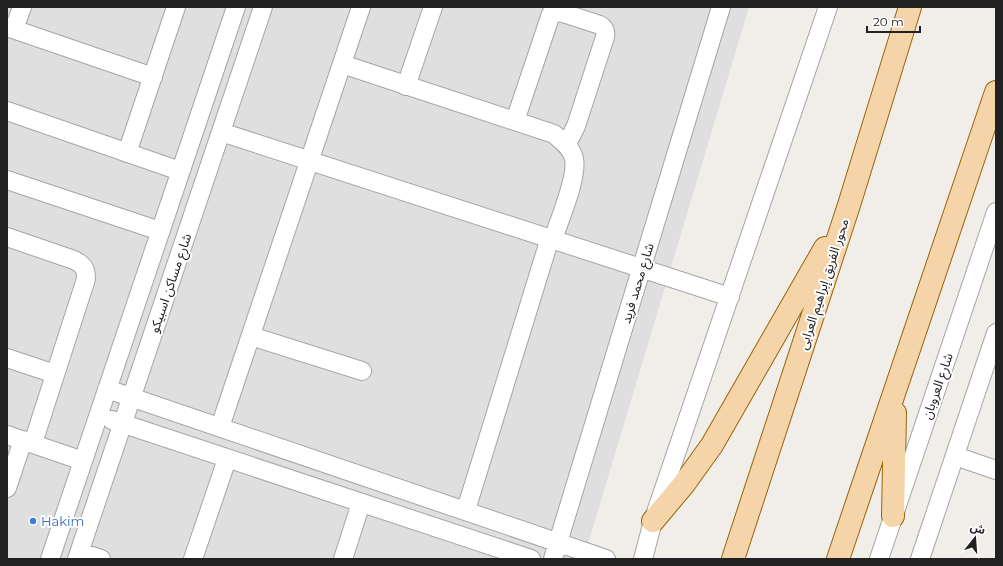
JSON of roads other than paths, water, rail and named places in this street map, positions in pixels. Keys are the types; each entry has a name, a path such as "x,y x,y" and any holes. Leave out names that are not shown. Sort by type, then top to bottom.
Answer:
{"main road":[{"name":"محور الفريق إبراهيم العرابى","path":"733,559 849,205 910,7"},
{"path":"838,559 996,92"},
{"path":"653,522 684,484 712,445 849,205"},
{"path":"893,516 895,393"}],"street":[{"path":"22,7 11,28 153,76"},
{"path":"127,153 176,7"},
{"name":"شارع مساكن اسبيكو","path":"50,559 236,7"},
{"name":"شارع مساكن اسبيكو","path":"78,555 263,7"},
{"path":"220,427 361,7"},
{"path":"406,86 433,7"},
{"path":"643,559 653,522 828,7"},
{"name":"شارع محمد فريد","path":"553,559 642,268 715,9"},
{"path":"515,121 552,14 557,12 563,13 600,25 606,32 605,37 576,126 567,144"},
{"path":"342,64 554,134 567,144 574,160 574,176 551,239 466,510"},
{"path":"7,111 180,171"},
{"path":"221,132 730,297"},
{"path":"7,180 160,232"},
{"name":"شارع العروبان","path":"879,559 996,212"},
{"path":"7,237 74,260 82,264 86,271 86,279 55,374 21,439 7,488"},
{"path":"251,336 362,371"},
{"path":"920,559 996,336"},
{"path":"7,358 55,374"},
{"path":"107,389 558,541 606,559"},
{"path":"98,416 360,503 499,554 530,559"},
{"path":"21,439 83,461"},
{"path":"955,456 996,470"},
{"path":"193,559 227,459"},
{"path":"343,559 360,503"},
{"path":"78,555 101,559"}],"place":[{"name":"Hakim","path":"33,521"}]}
